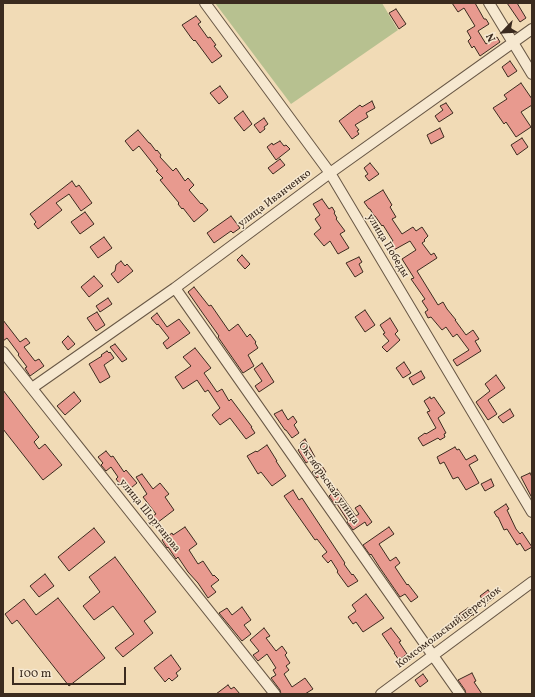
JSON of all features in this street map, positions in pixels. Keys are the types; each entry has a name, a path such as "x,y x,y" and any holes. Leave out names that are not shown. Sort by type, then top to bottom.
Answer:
{"street":[{"name":"улица Победы","path":"205,3 330,172 532,512"},
{"path":"488,3 532,74"},
{"name":"улица Иванченко","path":"32,388 175,288 330,172 532,29"},
{"name":"Октябрьская улица","path":"175,288 460,694"},
{"name":"улица Шортанова","path":"3,352 275,694"},
{"name":"Комсомольский переулок","path":"381,694 532,582"}],"green space":[{"path":"215,3 382,3 398,30 291,104"}],"building":[{"path":"452,3 475,3 484,19 486,19 489,24 478,31 486,44 497,37 500,42 480,56 474,46 472,48 468,41 471,38 467,31 475,26 464,8 458,12"},
{"path":"507,3 517,3 526,18 520,22"},
{"path":"396,9 406,24 399,29 389,13"},
{"path":"196,16 201,22 198,24 208,38 210,37 216,45 214,46 222,56 212,63 182,25"},
{"path":"510,61 517,71 508,77 502,67"},
{"path":"521,83 532,99 532,105 521,112 531,127 516,137 506,122 504,124 493,108 507,99 504,95"},
{"path":"220,86 228,97 219,104 210,93"},
{"path":"372,101 375,108 366,113 368,117 355,125 359,130 357,131 359,134 352,139 339,121 360,105 362,107"},
{"path":"446,103 453,113 439,122 435,116 443,110 440,106"},
{"path":"243,111 252,124 244,131 234,118"},
{"path":"264,118 268,124 260,133 254,125"},
{"path":"440,128 444,137 431,144 427,135"},
{"path":"138,130 156,151 157,150 161,155 160,157 173,171 176,168 185,181 188,178 194,185 189,190 208,210 194,222 160,180 163,178 156,171 158,170 139,146 133,151 125,141"},
{"path":"522,138 528,147 517,155 511,145"},
{"path":"280,141 284,146 286,145 290,149 276,160 267,147 272,143 273,145"},
{"path":"280,159 285,165 273,174 268,168"},
{"path":"370,163 379,174 369,181 365,176 368,174 364,168"},
{"path":"72,181 76,187 79,185 92,203 81,211 69,194 56,203 62,210 38,229 34,224 36,222 30,214"},
{"path":"383,190 392,205 390,207 396,217 392,219 402,234 413,227 416,231 422,227 428,236 422,243 431,255 434,253 437,258 417,271 438,305 443,302 466,335 473,330 479,339 475,341 481,351 457,366 453,360 469,350 457,334 453,337 446,327 442,330 431,317 428,318 425,312 428,310 422,301 425,299 411,279 414,278 402,259 416,250 410,241 392,251 388,244 393,241 383,225 382,226 364,202"},
{"path":"322,199 329,209 332,207 337,218 336,219 345,231 340,234 349,248 338,254 330,241 324,246 314,234 321,228 315,219 320,215 313,204"},
{"path":"85,212 94,224 80,234 71,222"},
{"path":"231,216 240,228 233,233 231,231 214,243 207,233"},
{"path":"104,237 112,248 98,258 90,247"},
{"path":"242,255 250,264 245,269 237,260"},
{"path":"359,257 362,262 359,264 363,272 355,277 346,263"},
{"path":"121,261 125,266 127,264 133,271 118,283 111,274 115,271 116,265"},
{"path":"94,276 103,286 89,297 81,287"},
{"path":"194,287 209,306 211,305 229,331 238,324 247,337 250,334 256,342 255,343 258,348 248,355 254,366 243,373 188,292"},
{"path":"108,298 112,304 100,312 96,306"},
{"path":"365,310 375,325 365,332 355,317"},
{"path":"97,312 105,325 96,331 87,318"},
{"path":"157,313 167,327 179,319 190,333 167,349 163,343 169,338 151,318"},
{"path":"390,318 398,331 395,334 400,340 387,352 382,347 389,341 383,334 385,333 380,325"},
{"path":"3,320 20,342 26,338 30,343 24,347 35,361 39,359 44,366 30,376 25,368 27,367 7,338 3,341"},
{"path":"68,336 75,344 68,350 62,342"},
{"path":"115,344 127,359 122,362 110,347"},
{"path":"195,348 211,368 204,373 217,392 222,389 229,401 231,399 252,427 255,433 246,439 230,418 220,425 212,415 220,408 208,390 205,392 197,380 183,389 175,377 191,366 183,357"},
{"path":"107,351 109,353 110,352 114,358 104,365 110,377 100,383 89,364"},
{"path":"404,362 411,373 403,378 396,368"},
{"path":"262,363 274,382 259,392 255,386 262,381 254,369"},
{"path":"421,371 425,378 413,385 409,378"},
{"path":"496,375 505,388 488,400 497,414 488,420 476,402 490,391 485,384"},
{"path":"3,390 39,437 34,442 39,449 45,444 62,465 43,480 3,429"},
{"path":"74,392 81,401 65,415 57,406"},
{"path":"430,397 431,399 434,397 445,413 438,418 446,433 444,434 445,437 440,440 438,438 423,446 418,438 436,428 427,412 430,411 424,401"},
{"path":"510,409 514,416 503,423 498,417"},
{"path":"282,410 288,420 293,416 297,422 294,425 299,433 292,438 274,414"},
{"path":"305,439 315,457 306,463 298,450 302,447 300,443"},
{"path":"267,445 286,476 272,486 261,472 258,474 247,456 256,451 257,452"},
{"path":"455,447 457,450 459,449 466,460 475,455 478,460 469,465 479,483 466,490 458,477 453,479 444,462 440,464 437,457"},
{"path":"106,451 111,457 113,456 124,472 126,470 137,483 126,492 116,479 118,477 111,467 106,471 101,465 103,463 98,457"},
{"path":"322,466 326,472 317,478 312,472"},
{"path":"530,473 532,477 532,498 521,477"},
{"path":"142,474 153,489 160,483 169,494 165,497 174,510 153,526 148,519 156,514 143,497 147,494 136,477"},
{"path":"491,479 494,486 485,491 481,484"},
{"path":"337,489 356,516 359,514 355,508 360,505 372,522 367,526 365,522 353,530 337,504 335,505 329,496"},
{"path":"293,490 299,500 302,498 345,563 344,564 358,581 348,587 337,572 338,571 331,560 328,563 322,556 327,552 317,539 315,540 284,496"},
{"path":"506,504 509,509 507,510 516,529 520,534 522,532 532,547 525,551 520,543 517,545 507,529 504,530 494,512"},
{"path":"185,527 197,544 189,550 198,564 203,561 213,576 214,575 219,580 211,586 216,592 208,598 178,557 176,559 162,540"},
{"path":"389,527 394,534 379,544 390,561 396,557 400,563 395,567 407,585 408,584 418,597 411,602 405,594 400,597 371,554 370,555 363,545"},
{"path":"94,528 105,542 69,571 58,557"},
{"path":"115,557 156,612 144,621 153,633 123,657 115,648 134,634 113,606 94,620 83,606 100,592 89,577"},
{"path":"45,574 54,586 39,597 30,586"},
{"path":"488,590 494,598 486,604 480,596"},
{"path":"366,594 384,618 363,632 356,622 353,624 348,617 356,611 352,605"},
{"path":"58,598 105,658 69,686 17,620 12,624 5,614 24,599 36,615"},
{"path":"242,607 251,620 244,625 251,634 242,641 219,613 227,608 232,615"},
{"path":"468,608 474,615 465,621 459,614"},
{"path":"264,628 270,636 266,638 276,651 282,646 287,653 285,655 290,663 286,666 289,670 284,674 292,687 305,678 313,689 305,694 281,694 280,690 271,678 276,675 273,670 276,668 267,654 258,661 253,655 259,651 250,640"},
{"path":"391,628 401,641 399,642 407,654 399,660 382,634"},
{"path":"171,655 181,669 176,673 178,676 172,681 169,678 165,682 154,668"},
{"path":"472,673 476,681 474,682 482,694 466,694 458,680"},
{"path":"423,674 428,681 420,687 415,680"},
{"path":"228,685 231,689 234,687 240,694 216,694"}]}
